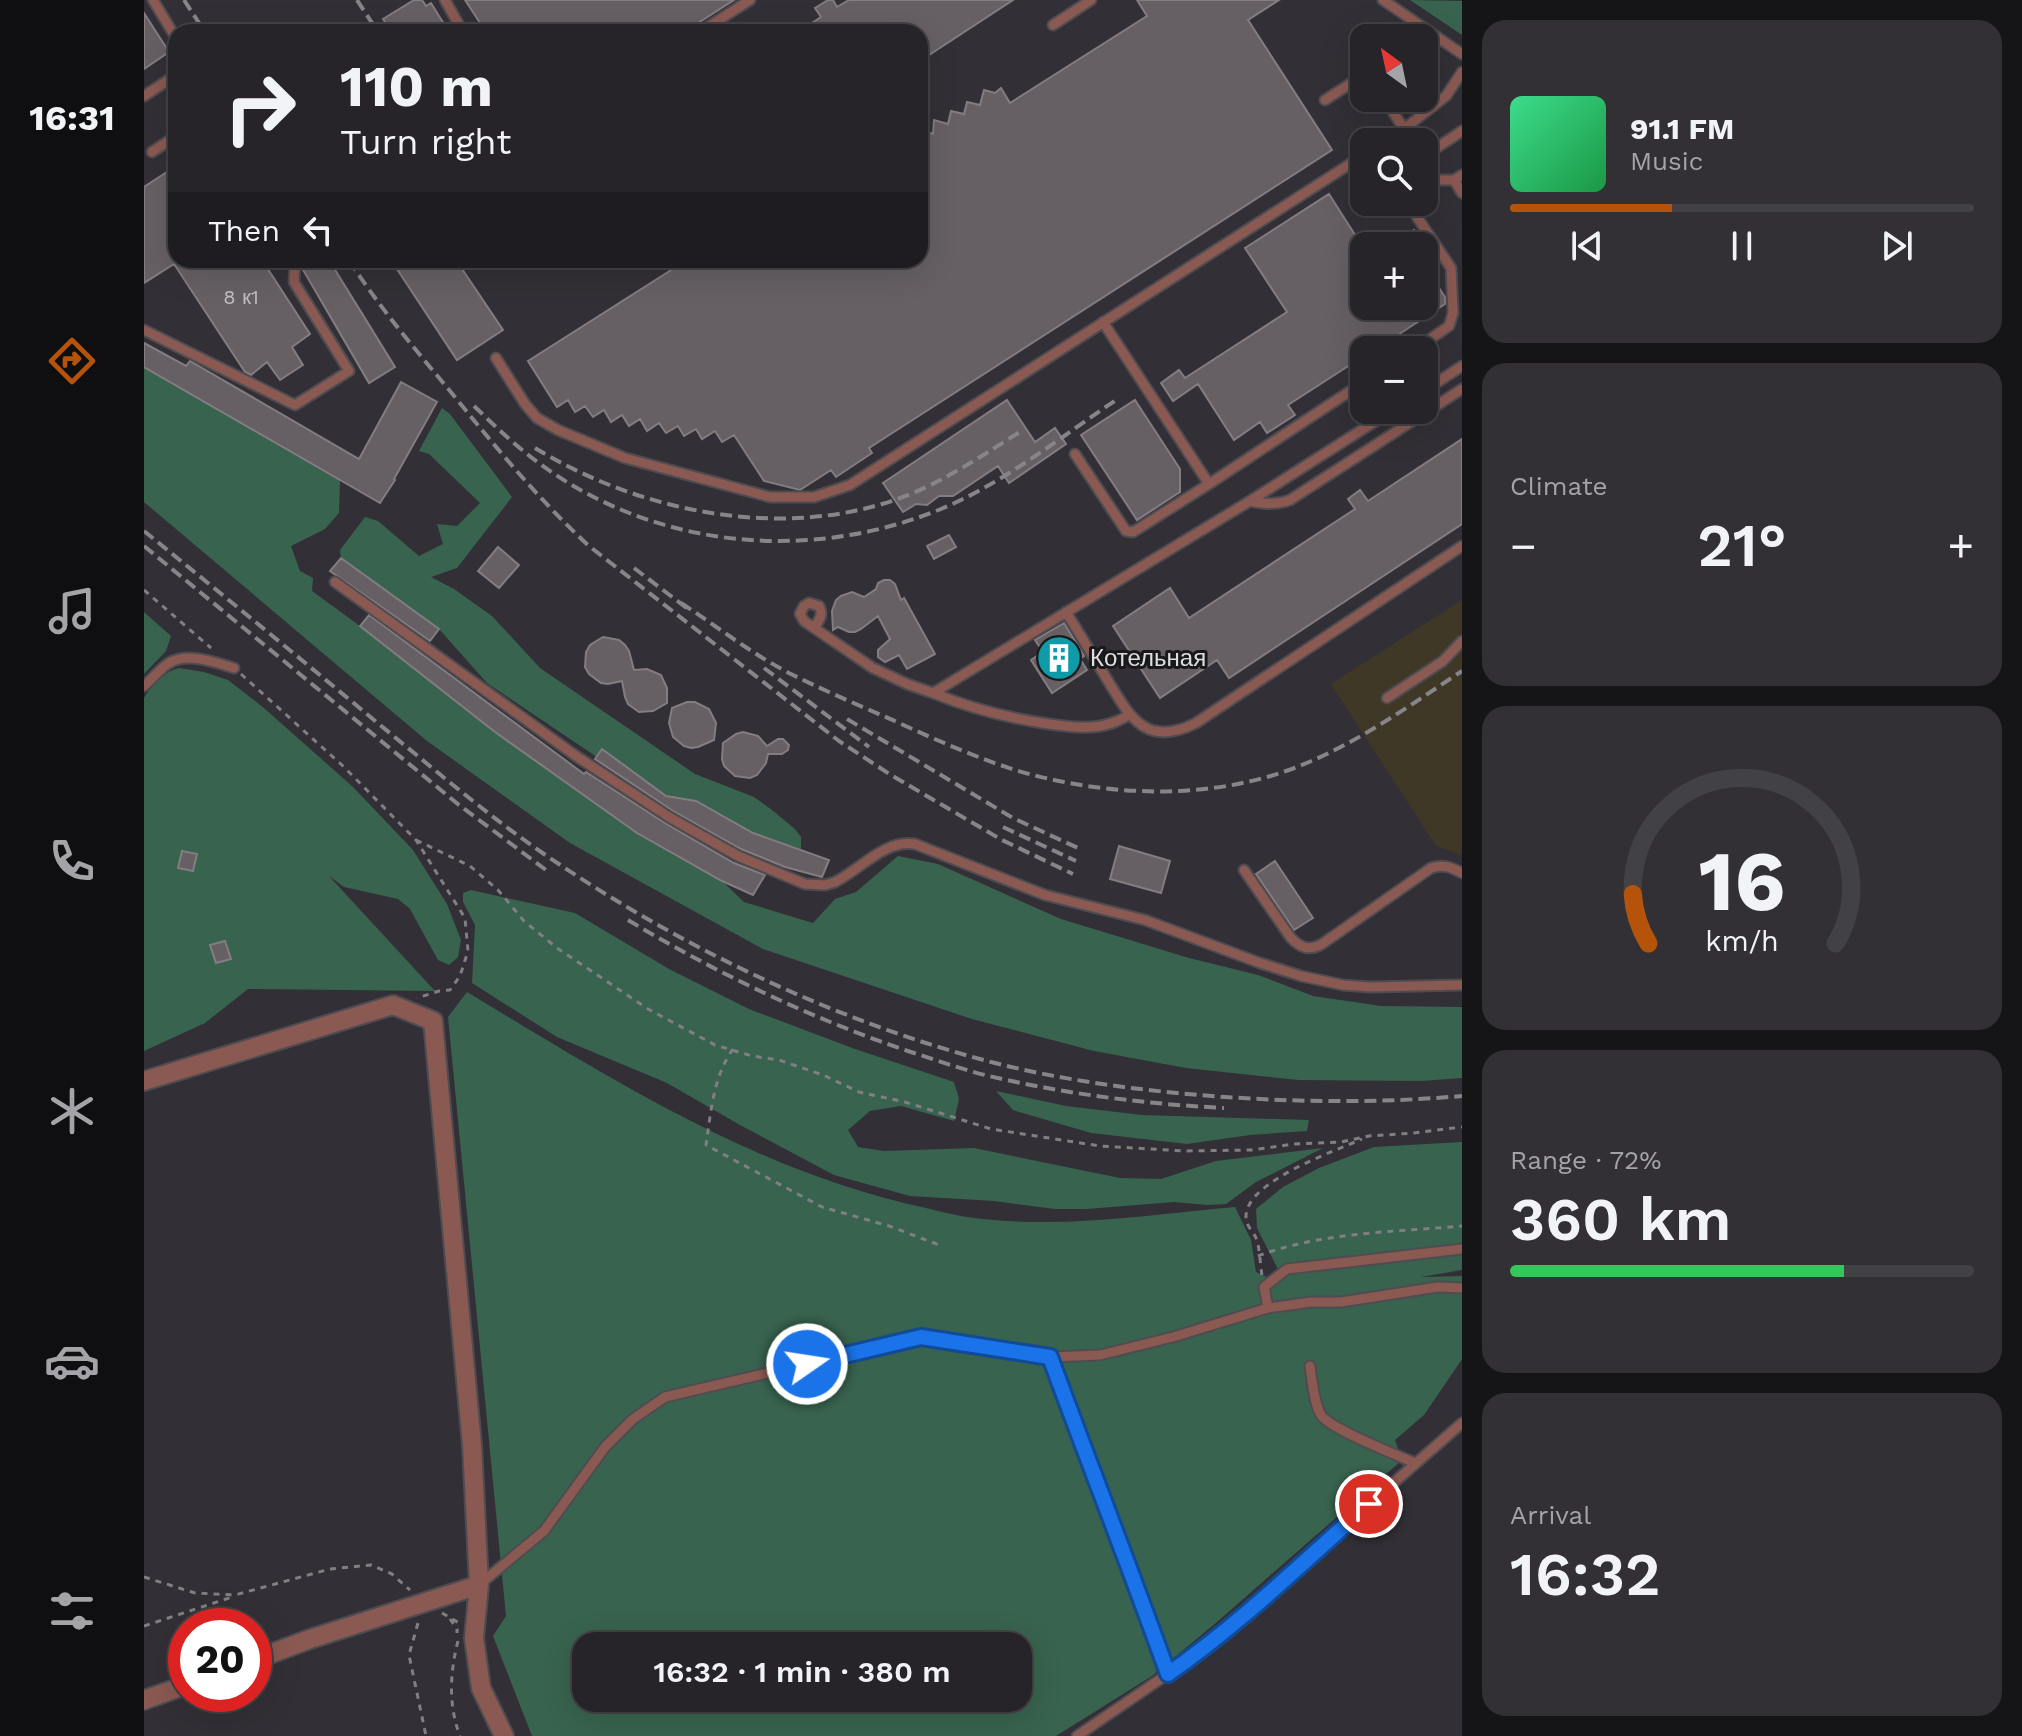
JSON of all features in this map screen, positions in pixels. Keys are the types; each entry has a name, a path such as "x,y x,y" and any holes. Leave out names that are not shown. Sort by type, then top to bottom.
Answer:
{"street":[{"path":"144,1081 393,1005 433,1021 472,1445 479,1585 474,1638 481,1688 504,1736"},
{"path":"272,1653 479,1585"},
{"path":"144,1700 168,1691"}],"lane":[{"path":"153,0 168,25"},
{"path":"445,0 458,24"},
{"path":"712,24 750,0"},
{"path":"1053,25 1091,0"},
{"path":"1383,0 1462,54"},
{"path":"1405,128 1446,96 1462,72"},
{"path":"144,96 168,80"},
{"path":"1325,100 1350,84"},
{"path":"1438,147 1462,131"},
{"path":"152,152 168,141"},
{"path":"496,358 537,418 558,430 625,458 712,482 770,497 814,497 850,485 1350,164"},
{"path":"1438,180 1458,177 1462,193"},
{"path":"1417,217 1451,268 1453,313 1449,326 1434,336"},
{"path":"144,330 295,405 349,371 294,282 295,268"},
{"path":"1103,322 1209,484"},
{"path":"1438,382 1462,366"},
{"path":"1250,501 1280,504 1290,500 1462,389"},
{"path":"1075,454 1126,531 1133,532 1350,391"},
{"path":"933,693 1371,424"},
{"path":"1066,612 1129,715 1141,725 1163,732 1183,729 1462,546"},
{"path":"335,582 576,756 669,817 738,856 805,884 835,882 894,845 905,842 1045,895 1145,920 1301,976 1370,987 1462,985"},
{"path":"814,628 873,668 907,684 1008,718 1097,727 1129,715"},
{"path":"1387,698 1443,661 1462,641"},
{"path":"144,686 166,665 180,658 208,660 234,668"},
{"path":"1244,870 1291,938 1299,946 1307,948 1322,944 1431,868 1446,866 1462,873"},
{"path":"1268,1308 1264,1287 1287,1269 1462,1249"},
{"path":"479,1585 544,1531 605,1447 633,1419 665,1397 921,1337 1050,1357 1100,1355 1268,1308 1311,1302 1341,1302 1438,1287 1462,1288"},
{"path":"1050,1357 1168,1674"},
{"path":"1310,1366 1319,1413 1326,1421 1415,1463"},
{"path":"1077,1736 1200,1652 1462,1423"}],"path":[{"path":"144,590 212,649"},
{"path":"234,668 344,767 416,840 465,918 468,951 460,976 450,990 393,1005"},
{"path":"416,840 470,866 498,890 524,921 557,948 648,1009 715,1045 779,1060 859,1092 905,1102 991,1129 1100,1146 1184,1151 1252,1150 1462,1127"},
{"path":"733,1049 713,1097 706,1145 822,1207 889,1226 942,1246"},
{"path":"1264,1287 1258,1240 1245,1214 1253,1195 1286,1172 1369,1136"},
{"path":"1258,1256 1295,1244 1462,1226"},
{"path":"144,1626 235,1595 330,1569 371,1565 392,1574 423,1602 456,1620 474,1638"},
{"path":"144,1577 195,1593 235,1595"},
{"path":"423,1602 409,1655 426,1736"},
{"path":"448,1616 457,1629 451,1680 452,1704 460,1736"}],"shaded area":[{"path":"1462,600 1462,855 1436,846 1331,684"}],"green space":[{"path":"1410,0 1462,1 1462,35"},
{"path":"144,367 340,479 339,513 325,529 291,546 300,571 313,578 312,591 495,732 637,833 722,881 744,902 813,923 835,899 856,892 898,856 938,864 1061,919 1189,958 1258,975 1313,996 1381,1006 1462,1007 1462,1078 1421,1081 1299,1080 1186,1068 1094,1051 972,1019 763,949 570,843 427,741 144,502"},
{"path":"442,408 450,414 512,497 457,568 431,577 492,616 540,668 695,774 754,797 772,810 801,837 801,856 680,813 487,683 439,629 341,558 340,550 365,517 378,521 419,556 443,544 437,524 457,526 480,503 429,454 419,451"},
{"path":"144,612 171,636 166,651 144,674"},
{"path":"179,668 228,680 264,708 353,787 413,850 447,904 461,940 458,957 449,965 438,960 410,909 398,899 344,887 329,876 435,991 248,989 205,1023 144,1051 144,698 159,679"},
{"path":"471,890 575,913 669,969 749,1009 954,1082 959,1099 954,1121 901,1106 870,1111 848,1130 858,1147 884,1151 974,1148 1120,1178 1161,1179 1216,1161 1323,1148 1256,1182 1226,1204 1208,1205 1174,1202 1055,1209 994,1201 910,1196 834,1175 667,1083 557,1037 472,983 475,925 463,902 463,893"},
{"path":"467,992 576,1058 688,1120 804,1172 864,1192 938,1211 1007,1221 1104,1220 1235,1207 1251,1240 1256,1272 1273,1280 1283,1279 1257,1228 1256,1209 1283,1187 1319,1168 1374,1147 1462,1142 1462,1270 1421,1277 1462,1276 1462,1359 1424,1415 1395,1440 1402,1460 1152,1676 1056,1736 532,1736 493,1636 506,1616 448,1017"},
{"path":"996,1091 1066,1106 1142,1115 1309,1120 1307,1131 1187,1144 1091,1133 1013,1110"}],"building":[{"path":"414,0 422,0 426,6 431,3 444,24 386,24 383,19"},
{"path":"465,0 734,0 696,24 481,24"},
{"path":"828,0 833,0 837,7 849,0 1013,0 928,56 928,24 810,24 821,17 815,8"},
{"path":"1137,0 1279,0 1248,20 1332,150 869,448 872,453 836,477 831,470 800,490 764,481 734,435 722,442 715,431 702,439 696,429 684,436 678,426 666,433 659,423 647,431 640,419 629,426 622,415 611,422 604,410 593,417 585,406 575,412 568,400 557,407 528,361 674,268 928,268 928,132 933,134 934,120 948,124 951,111 964,114 967,102 980,105 984,90 995,93 1001,88 1010,103 1147,16"},
{"path":"144,13 168,53 144,69"},
{"path":"168,171 168,268 144,283 144,187"},
{"path":"1329,194 1353,232 1350,232 1350,320 1421,320 1396,336 1350,336 1350,365 1288,405 1295,415 1267,433 1260,422 1234,440 1198,384 1173,401 1161,383 1179,370 1185,378 1287,312 1245,248"},
{"path":"177,268 267,268 310,334 292,347 303,365 280,380 267,362 251,375 245,372"},
{"path":"302,268 334,268 395,367 369,383"},
{"path":"396,268 461,268 503,330 457,360"},
{"path":"1438,286 1445,297 1445,304 1438,309"},
{"path":"144,343 186,366 190,361 359,459 401,382 437,402 380,503 144,367"},
{"path":"1007,400 1035,442 1055,428 1066,444 1009,483 998,466 953,496 939,496 927,505 916,504 903,512 883,483"},
{"path":"1135,400 1180,469 1180,492 1137,520 1081,435"},
{"path":"1462,439 1462,524 1229,678 1217,660 1160,698 1113,626 1170,588 1189,618 1355,509 1348,499 1360,490 1368,501"},
{"path":"949,535 956,547 934,559 927,546"},
{"path":"498,547 519,565 499,588 478,571"},
{"path":"341,558 439,629 430,641 330,571"},
{"path":"884,580 895,584 901,600 904,598 935,654 907,669 899,655 885,662 878,657 878,650 890,639 878,616 855,632 838,627 833,630 832,611 836,600 852,592 864,597"},
{"path":"369,615 584,774 586,772 734,863 765,875 753,895 637,833 495,732 360,626"},
{"name":"Котельная","path":"1064,623 1084,656 1080,659 1087,670 1052,693 1031,660 1043,652 1035,640"},
{"path":"603,637 619,640 625,645 634,670 647,669 661,675 667,688 667,703 653,711 639,712 628,704 622,681 601,683 589,674 585,667 586,652 590,645"},
{"path":"695,702 709,709 716,723 714,740 691,748 673,737 669,723 672,708"},
{"path":"743,732 758,736 767,746 783,739 789,745 788,750 782,754 768,754 766,763 757,775 750,778 735,776 724,766 723,743"},
{"path":"602,749 666,796 696,801 753,833 829,860 822,877 785,867 741,849 673,811 595,759"},
{"path":"1119,846 1170,861 1161,893 1110,879"},
{"path":"182,851 197,854 193,871 178,868"},
{"path":"1275,861 1313,918 1294,930 1256,874"},
{"path":"225,941 231,959 216,963 210,945"}],"railway":[{"path":"184,0 200,24"},
{"path":"357,0 373,24"},
{"path":"355,268 398,327 500,451 589,546 839,741 1002,840 1073,874"},
{"path":"474,406 532,458 597,499 644,518 692,532 742,539 792,541 843,536 893,526 964,499 1009,473 1116,400"},
{"path":"535,448 615,487 659,501 703,512 794,518 838,514 901,498 955,472 1023,430"},
{"path":"144,531 461,791 544,854 649,920 761,978 818,1003 877,1026 995,1063 1115,1086 1290,1100 1359,1101 1462,1096"},
{"path":"144,546 459,805 546,870"},
{"path":"634,568 688,609"},
{"path":"681,603 778,667 941,742 1015,770 1048,779 1117,790 1222,787 1289,770 1357,738 1462,671"},
{"path":"764,668 869,747"},
{"path":"847,719 1013,818 1078,848"},
{"path":"1003,827 1076,861"},
{"path":"628,920 697,959 803,1011 952,1065 989,1076 1076,1093 1224,1108"}],"place":[{"name":"Котельная","path":"1059,658"}],"route":[{"path":"807,1364 921,1337 1050,1357 1168,1674 1229,1628 1369,1504"}]}
